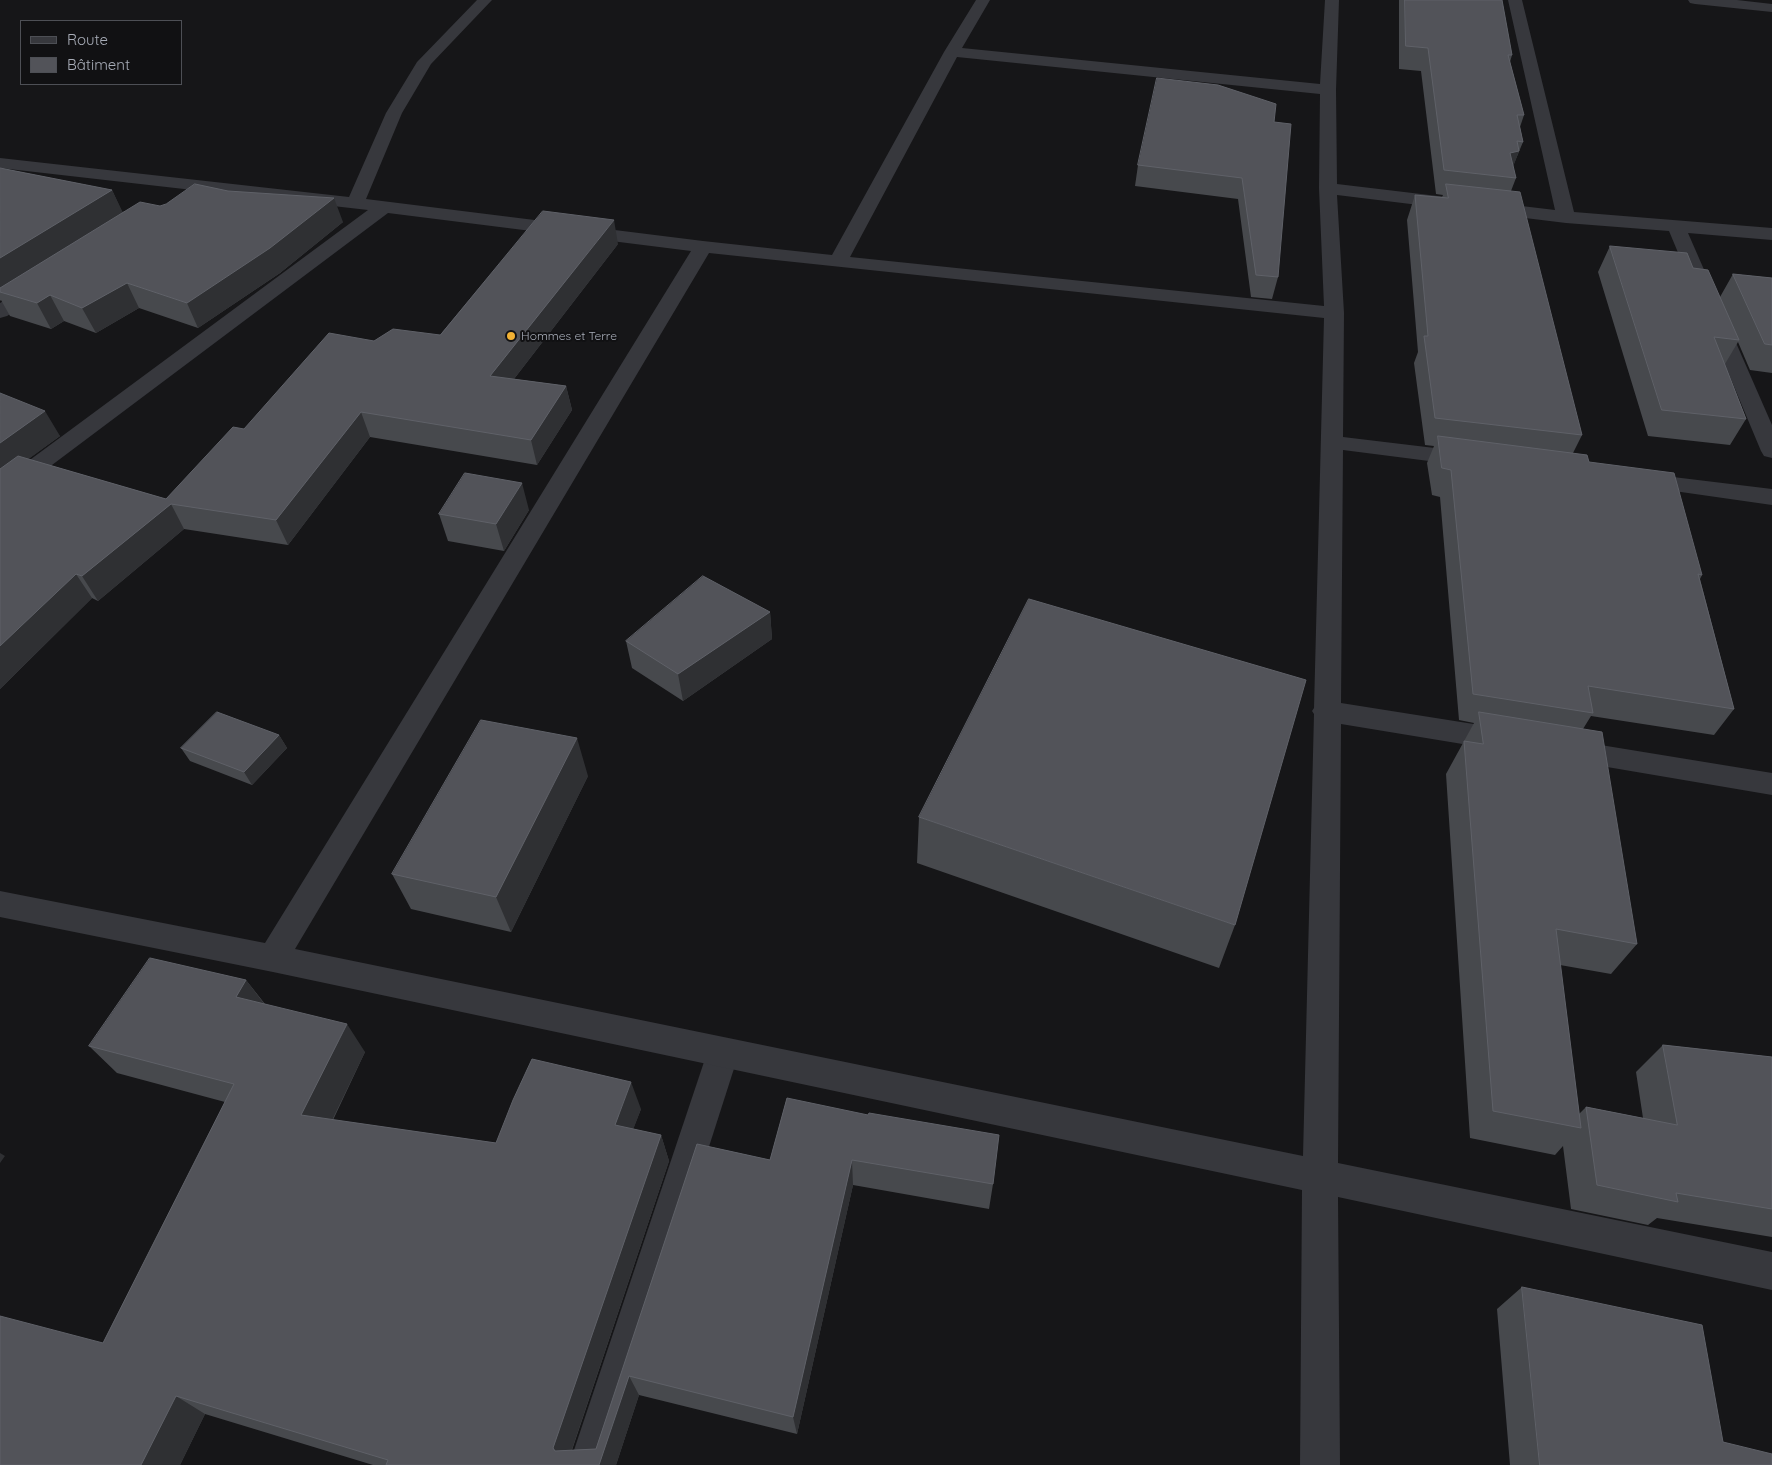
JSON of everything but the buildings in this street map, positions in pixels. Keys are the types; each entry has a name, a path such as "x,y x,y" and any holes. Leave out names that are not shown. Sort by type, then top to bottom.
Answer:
{"street":[{"path":"355,203 394,113 426,62 485,0"},
{"path":"838,261 952,52 983,0"},
{"path":"1320,1465 1320,1177 1326,711 1334,313 1328,188 1328,90 1332,0"},
{"path":"1515,0 1566,217"},
{"path":"1695,0 1772,8"},
{"path":"952,52 1328,90"},
{"path":"0,163 385,206 703,247 1334,313"},
{"path":"176,201 202,186"},
{"path":"1328,188 1566,217 1772,234"},
{"path":"0,494 385,206"},
{"path":"1676,226 1772,451"},
{"path":"273,958 703,247"},
{"path":"0,312 50,280"},
{"path":"1331,442 1488,461"},
{"path":"1615,477 1772,496"},
{"path":"1326,711 1772,784"},
{"path":"0,904 273,958 1772,1271"}],"lane":[{"path":"588,1465 723,1053"}],"place":[{"name":"Hommes et Terre","path":"511,336"}]}
